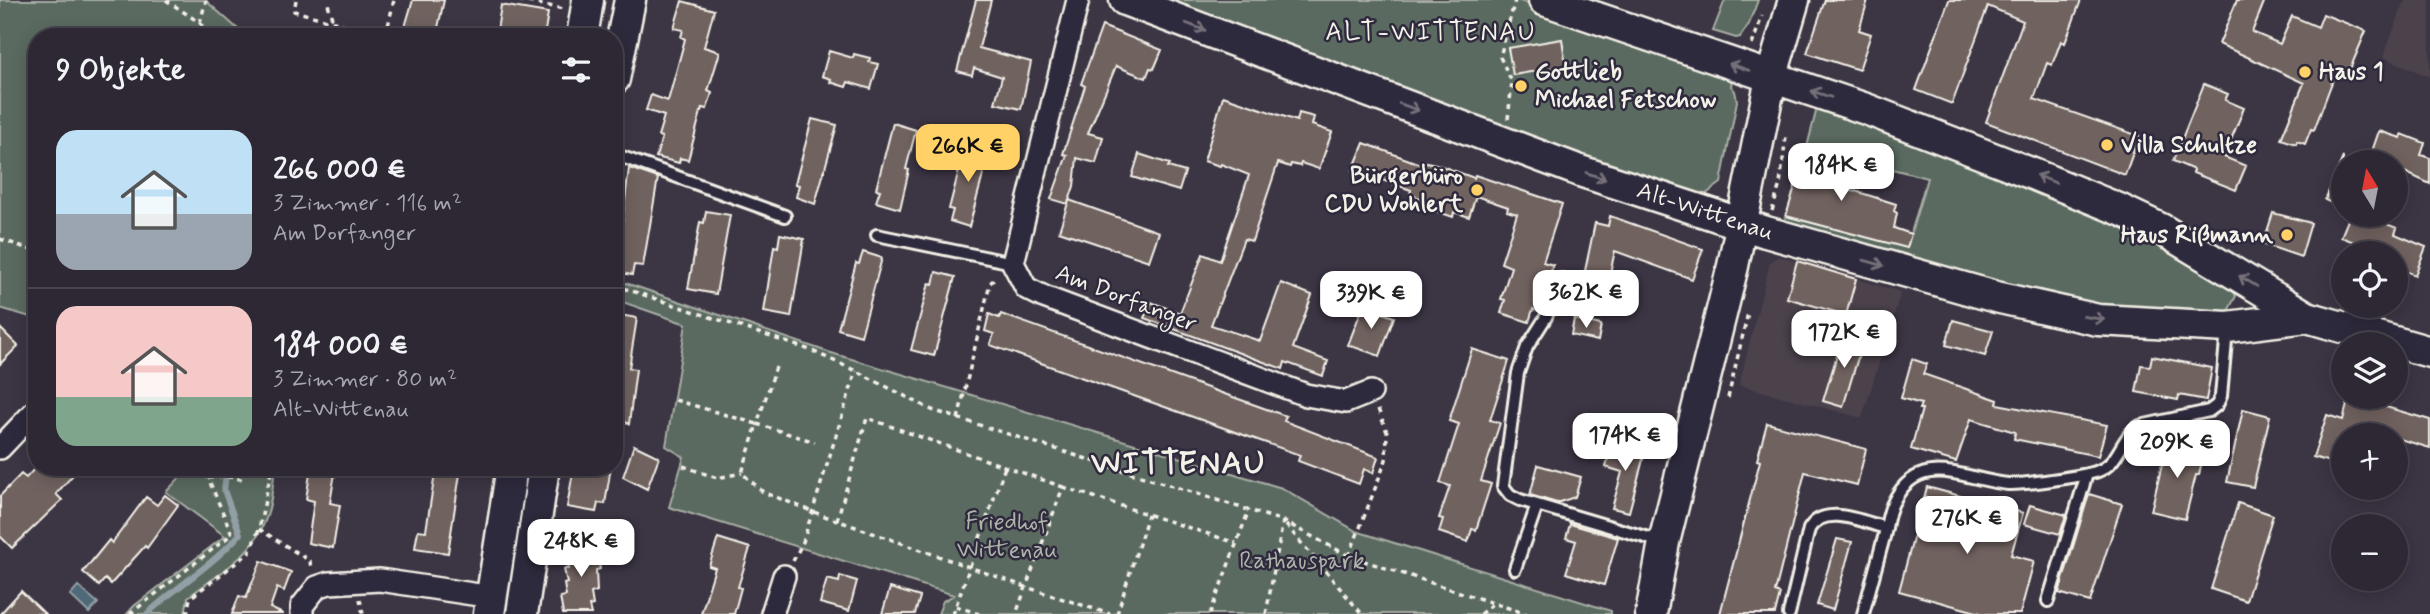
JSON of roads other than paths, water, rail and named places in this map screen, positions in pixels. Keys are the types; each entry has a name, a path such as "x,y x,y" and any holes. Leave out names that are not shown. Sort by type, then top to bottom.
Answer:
{"main road":[{"path":"594,28 630,0"},
{"name":"Alt-Wittenau","path":"1125,0 1580,171 1996,297 2098,320 2228,327 2306,317"},
{"name":"Alt-Wittenau","path":"1547,0 1866,109 2121,210 2161,229 2306,317 2430,352"},
{"path":"1651,614 1664,542 1734,266 1755,222 1771,78 1794,0"},
{"path":"490,606 511,476"},
{"path":"522,614 543,476"}],"street":[{"path":"1013,263 1078,0"},
{"name":"Am Dorfanger","path":"1013,263 1026,288 1044,297 1306,395 1346,402 1371,391"},
{"path":"0,448 28,419"},
{"path":"772,614 784,576"},
{"path":"299,612 317,587 329,583 380,580 490,606"}],"lane":[{"path":"623,157 785,216"},
{"path":"877,235 1013,263"},
{"path":"1562,279 1546,317 1527,347 1518,373 1503,486 1510,495 1537,505 1664,542"},
{"path":"1863,614 1893,502 1906,483 1926,472 1941,471 2010,484 2087,474 2107,467 2131,431 2140,426 2208,411 2217,405 2221,396 2228,327"},
{"path":"2048,601 2087,474"},
{"path":"1515,569 1537,505"},
{"path":"1789,614 1809,529 1814,521 1819,517 1838,516 1886,528"}],"water":[{"path":"78,586 98,603 89,613 70,595"}],"waterway":[{"path":"147,614 218,556 240,534 224,490 226,476"}],"place":[{"name":"Haus 1","path":"2305,72"},
{"name":"Gottlieb Michael Fetschow","path":"1521,86"},
{"name":"Villa Schultze","path":"2107,145"},
{"name":"Bürgerbüro CDU Wohlert","path":"1477,190"},
{"name":"Haus Rißmann","path":"2287,235"}],"district":[{"name":"ALT-WITTENAU","path":"1431,33"},
{"name":"WITTENAU","path":"1179,464"}],"park label":[{"name":"Friedhof Wittenau","path":"1007,536"},
{"name":"Rathauspark","path":"1302,561"}]}
